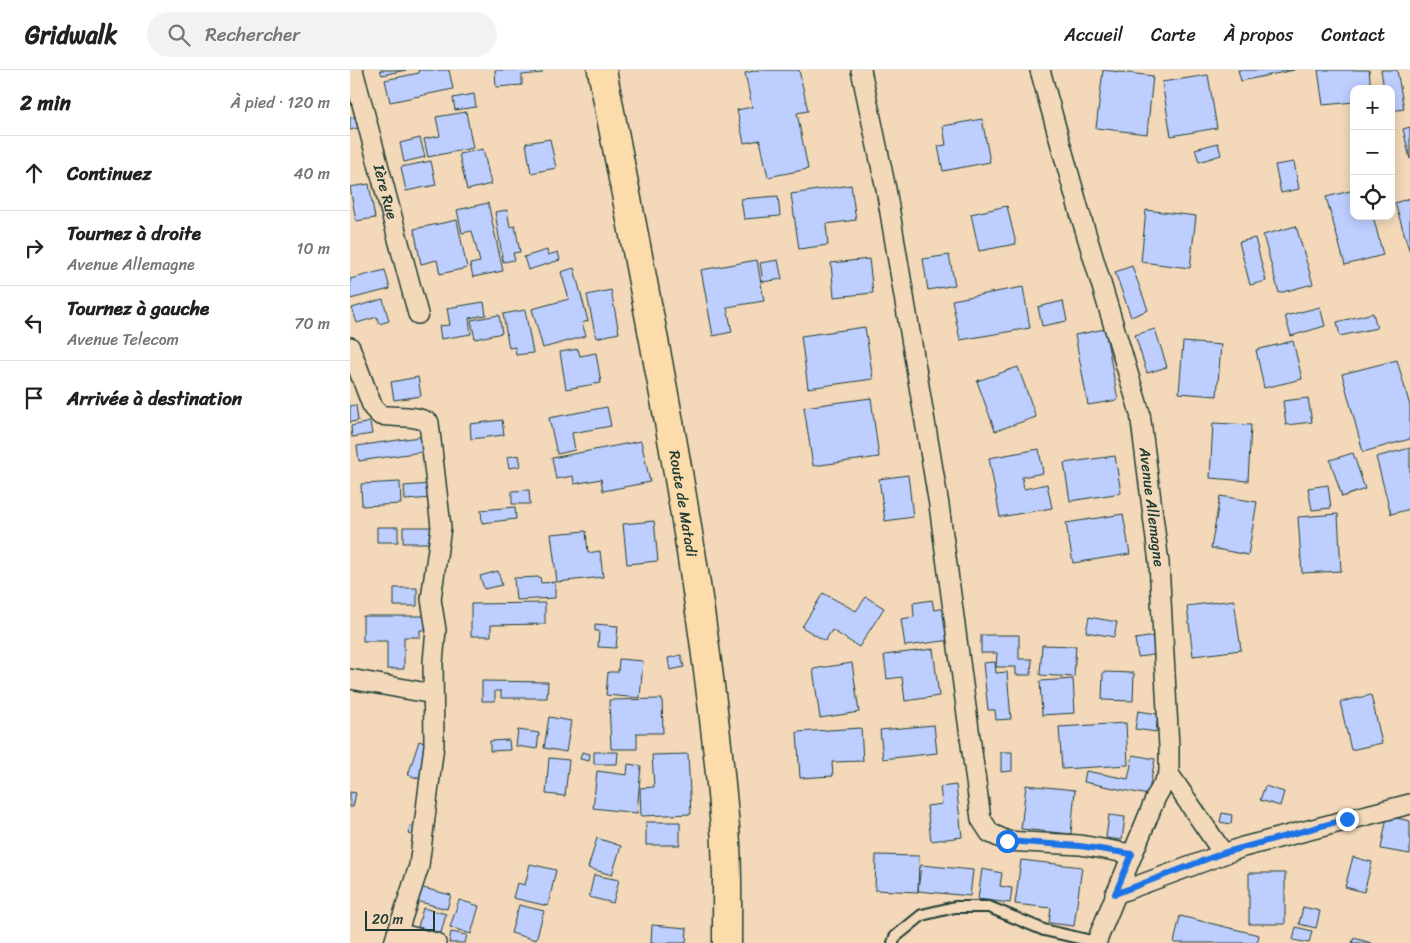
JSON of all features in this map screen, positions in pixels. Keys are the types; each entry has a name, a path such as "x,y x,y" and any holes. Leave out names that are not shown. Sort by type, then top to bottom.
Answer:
{"highway":[{"name":"Route de Matadi","path":"602,70 682,493 707,658 726,830 727,943"}],"street":[{"name":"Ière Rue","path":"353,70 418,314"},
{"path":"861,70 886,189 939,505 981,819 990,833 1007,841 1080,846 1132,854"},
{"name":"Avenue Allemagne","path":"1040,70 1079,210 1140,413 1159,563 1169,774 1156,797 1096,943"},
{"path":"350,346 373,408 380,415 411,417 423,419 429,423 440,527 431,599 436,630 433,662 434,745 419,866 395,938 436,943"},
{"path":"350,679 434,694"},
{"path":"1169,774 1223,853"},
{"path":"1115,894 1223,853 1410,804"}],"lane":[{"path":"893,943 895,937 922,915 955,907 989,907 1044,930 1096,943"}],"building":[{"path":"380,70 406,70 382,75"},
{"path":"418,70 449,70 453,89 390,102 385,80 419,73"},
{"path":"495,70 542,70 542,73 522,75 522,85 496,87"},
{"path":"758,70 799,70 808,111 797,113 808,169 768,177 760,140 744,143 737,110 752,107 745,73"},
{"path":"1103,70 1153,76 1147,134 1096,128"},
{"path":"1238,70 1294,70 1241,81"},
{"path":"1318,70 1369,70 1371,85 1350,85 1350,102 1323,105"},
{"path":"1381,70 1397,70 1404,109 1395,110 1395,85 1383,85"},
{"path":"1208,75 1217,128 1171,136 1162,82"},
{"path":"474,94 476,107 455,110 453,98"},
{"path":"466,112 473,148 428,157 424,139 440,136 436,117"},
{"path":"355,117 358,128 350,130 350,118"},
{"path":"982,119 990,162 943,171 938,146 946,145 943,126"},
{"path":"1410,127 1410,159 1403,129"},
{"path":"420,138 425,157 404,162 400,143"},
{"path":"550,139 556,168 531,173 526,143"},
{"path":"1218,143 1221,155 1199,162 1195,149"},
{"path":"483,149 491,184 467,190 459,154"},
{"path":"431,161 436,185 406,191 401,167"},
{"path":"1294,162 1299,189 1281,193 1275,165"},
{"path":"369,184 375,218 356,221 350,187"},
{"path":"851,185 856,220 826,224 828,245 799,249 791,194"},
{"path":"1350,191 1350,220 1374,220 1383,255 1345,265 1326,197"},
{"path":"778,196 780,216 744,219 741,199"},
{"path":"1410,198 1410,253 1395,203"},
{"path":"488,203 503,271 473,277 470,264 480,262 472,231 462,233 457,210"},
{"path":"1007,206 1016,244 979,251 971,214"},
{"path":"507,210 510,227 515,226 520,252 513,253 515,260 503,262 495,212"},
{"path":"1146,210 1196,216 1190,268 1141,262"},
{"path":"457,220 467,268 440,274 437,260 421,264 414,229"},
{"path":"1296,226 1313,284 1279,293 1263,235"},
{"path":"1255,238 1266,281 1250,285 1239,242"},
{"path":"547,250 548,255 558,252 560,260 528,270 524,257"},
{"path":"949,255 955,285 928,290 923,259"},
{"path":"869,259 873,293 834,297 831,263"},
{"path":"757,260 764,301 727,307 732,332 713,336 701,270"},
{"path":"778,260 782,279 763,282 760,263"},
{"path":"1132,266 1148,310 1131,317 1115,272"},
{"path":"574,268 588,321 582,323 586,336 543,348 532,309 569,299 561,272"},
{"path":"385,270 390,289 350,299 350,279"},
{"path":"1023,287 1030,328 960,340 952,300"},
{"path":"611,290 619,333 596,338 587,295"},
{"path":"383,299 389,321 379,324 377,317 357,323 352,308"},
{"path":"1063,301 1067,321 1042,326 1038,307"},
{"path":"484,302 486,315 469,318 471,334 441,339 439,326 450,325 447,308"},
{"path":"1320,307 1325,326 1291,336 1285,316"},
{"path":"525,310 533,353 516,355 515,347 509,348 503,314"},
{"path":"1373,313 1377,328 1340,336 1337,322"},
{"path":"499,315 502,333 475,339 471,320"},
{"path":"865,327 873,379 808,388 801,336"},
{"path":"1105,329 1118,400 1088,405 1075,335"},
{"path":"1155,329 1167,367 1147,373 1135,335"},
{"path":"1293,341 1302,379 1264,388 1256,350"},
{"path":"1183,342 1221,345 1217,396 1179,393"},
{"path":"578,349 580,356 596,353 601,383 566,389 560,352"},
{"path":"1397,360 1410,406 1410,439 1363,452 1342,374"},
{"path":"1018,367 1036,417 995,431 977,381"},
{"path":"418,377 421,396 394,400 391,382"},
{"path":"871,398 879,457 813,466 804,407"},
{"path":"1308,398 1312,422 1286,425 1283,401"},
{"path":"356,405 358,421 350,422 350,406"},
{"path":"607,407 611,426 572,433 575,450 557,454 549,418"},
{"path":"502,420 504,435 471,439 470,424"},
{"path":"370,422 372,434 352,437 351,426"},
{"path":"1213,423 1251,425 1248,481 1210,478"},
{"path":"426,436 428,451 359,461 357,446"},
{"path":"641,441 650,482 603,491 601,479 574,484 573,476 556,479 552,458"},
{"path":"1410,448 1410,509 1391,514 1376,457"},
{"path":"1039,449 1043,473 1022,477 1024,489 1047,484 1052,508 1000,517 989,458"},
{"path":"1353,453 1365,489 1342,497 1330,460"},
{"path":"519,455 521,466 509,468 507,457"},
{"path":"1115,456 1121,493 1070,501 1064,463"},
{"path":"908,475 913,517 885,521 879,479"},
{"path":"400,482 401,504 362,506 361,484"},
{"path":"431,484 432,498 405,500 404,486"},
{"path":"1328,485 1331,508 1312,510 1308,488"},
{"path":"529,490 530,504 512,504 512,491"},
{"path":"1220,496 1257,502 1248,555 1211,548"},
{"path":"515,507 516,519 482,523 481,510"},
{"path":"1123,514 1130,554 1073,563 1066,523"},
{"path":"1338,514 1341,571 1302,573 1298,517"},
{"path":"654,521 658,561 627,564 623,524"},
{"path":"377,527 398,527 398,542 377,542"},
{"path":"403,527 433,527 433,543 403,543"},
{"path":"586,531 588,553 600,551 603,577 557,582 551,534"},
{"path":"498,571 502,585 484,589 480,576"},
{"path":"540,577 541,583 555,582 555,598 516,600 514,578"},
{"path":"394,588 417,588 417,606 394,606"},
{"path":"823,593 856,611 866,597 884,608 859,647 832,630 825,641 802,627"},
{"path":"932,600 934,610 946,608 951,640 905,646 901,619 914,617 913,603"},
{"path":"1234,600 1241,650 1193,656 1187,606"},
{"path":"545,603 545,624 491,625 491,636 471,636 471,604"},
{"path":"363,616 430,616 430,630 420,630 420,637 404,637 404,669 387,669 387,641 363,641"},
{"path":"1089,617 1117,622 1114,637 1086,632"},
{"path":"595,624 618,626 616,648 598,647 599,631 595,631"},
{"path":"981,635 1019,635 1019,659 1032,659 1031,675 1016,675 1016,667 996,667 997,653 981,653"},
{"path":"1156,636 1159,654 1138,657 1135,639"},
{"path":"1042,645 1076,646 1074,677 1040,675"},
{"path":"933,649 939,696 905,701 902,677 887,679 884,655"},
{"path":"681,655 684,667 670,670 668,658"},
{"path":"619,659 643,661 640,698 606,695 608,672 618,672"},
{"path":"995,662 996,673 1007,672 1011,719 996,720 995,710 988,710 983,663"},
{"path":"852,663 859,712 820,718 813,669"},
{"path":"1103,672 1134,673 1133,701 1102,700"},
{"path":"1073,679 1075,713 1042,715 1040,681"},
{"path":"482,681 548,682 547,698 501,698 501,691 495,691 495,701 482,701"},
{"path":"1371,695 1382,743 1351,750 1340,702"},
{"path":"662,699 663,733 637,733 637,749 611,749 609,700"},
{"path":"1138,711 1158,714 1156,732 1135,729"},
{"path":"549,717 571,721 566,752 544,748"},
{"path":"1126,723 1128,765 1062,769 1059,727"},
{"path":"934,725 937,753 883,759 880,730"},
{"path":"861,728 863,761 832,762 833,776 800,778 797,732"},
{"path":"518,730 539,733 537,749 516,746"},
{"path":"509,740 510,750 490,751 490,741"},
{"path":"419,741 432,746 421,779 408,775"},
{"path":"582,752 590,754 589,761 580,759"},
{"path":"594,752 618,752 617,764 594,764"},
{"path":"1001,752 1012,752 1012,771 1001,772"},
{"path":"688,754 691,814 641,816 640,788 654,787 652,755"},
{"path":"1133,755 1155,759 1148,795 1084,782 1086,771 1128,779"},
{"path":"549,758 569,760 565,796 546,794"},
{"path":"628,764 641,766 637,813 593,808 597,771 627,775"},
{"path":"956,785 962,837 931,841 927,806 942,804 940,787"},
{"path":"1026,785 1075,790 1071,834 1021,829"},
{"path":"1265,786 1284,792 1280,806 1260,800"},
{"path":"350,792 356,793 353,807 350,807"},
{"path":"1222,813 1232,815 1231,824 1220,822"},
{"path":"1109,815 1125,817 1122,840 1106,838"},
{"path":"1387,816 1410,821 1410,854 1381,849"},
{"path":"646,822 680,822 680,845 646,845"},
{"path":"411,825 422,827 419,837 408,834"},
{"path":"597,838 621,846 612,875 588,868"},
{"path":"876,855 919,856 918,892 875,890"},
{"path":"1353,857 1372,862 1364,892 1345,887"},
{"path":"1021,860 1082,867 1074,926 1049,923 1051,908 1015,904"},
{"path":"530,864 556,870 548,906 513,898 517,883 525,885"},
{"path":"921,865 973,870 970,896 918,891"},
{"path":"982,869 1002,873 1000,886 1012,888 1010,903 978,899"},
{"path":"1249,873 1285,873 1285,924 1249,924"},
{"path":"594,875 619,880 613,903 589,897"},
{"path":"419,887 451,895 447,909 416,901"},
{"path":"459,900 479,906 471,934 450,927"},
{"path":"519,905 544,911 536,940 511,933"},
{"path":"1303,907 1320,911 1316,928 1299,924"},
{"path":"423,908 446,914 441,933 418,927"},
{"path":"1180,916 1259,935 1257,943 1174,943"},
{"path":"652,925 687,928 686,943 651,943"},
{"path":"1296,927 1312,931 1309,943 1293,940"},
{"path":"451,932 467,935 465,943 449,943"},
{"path":"1354,938 1371,943 1352,943"}],"route":[{"path":"1007,841 1080,846 1132,854 1115,894 1223,853 1347,819"}]}
